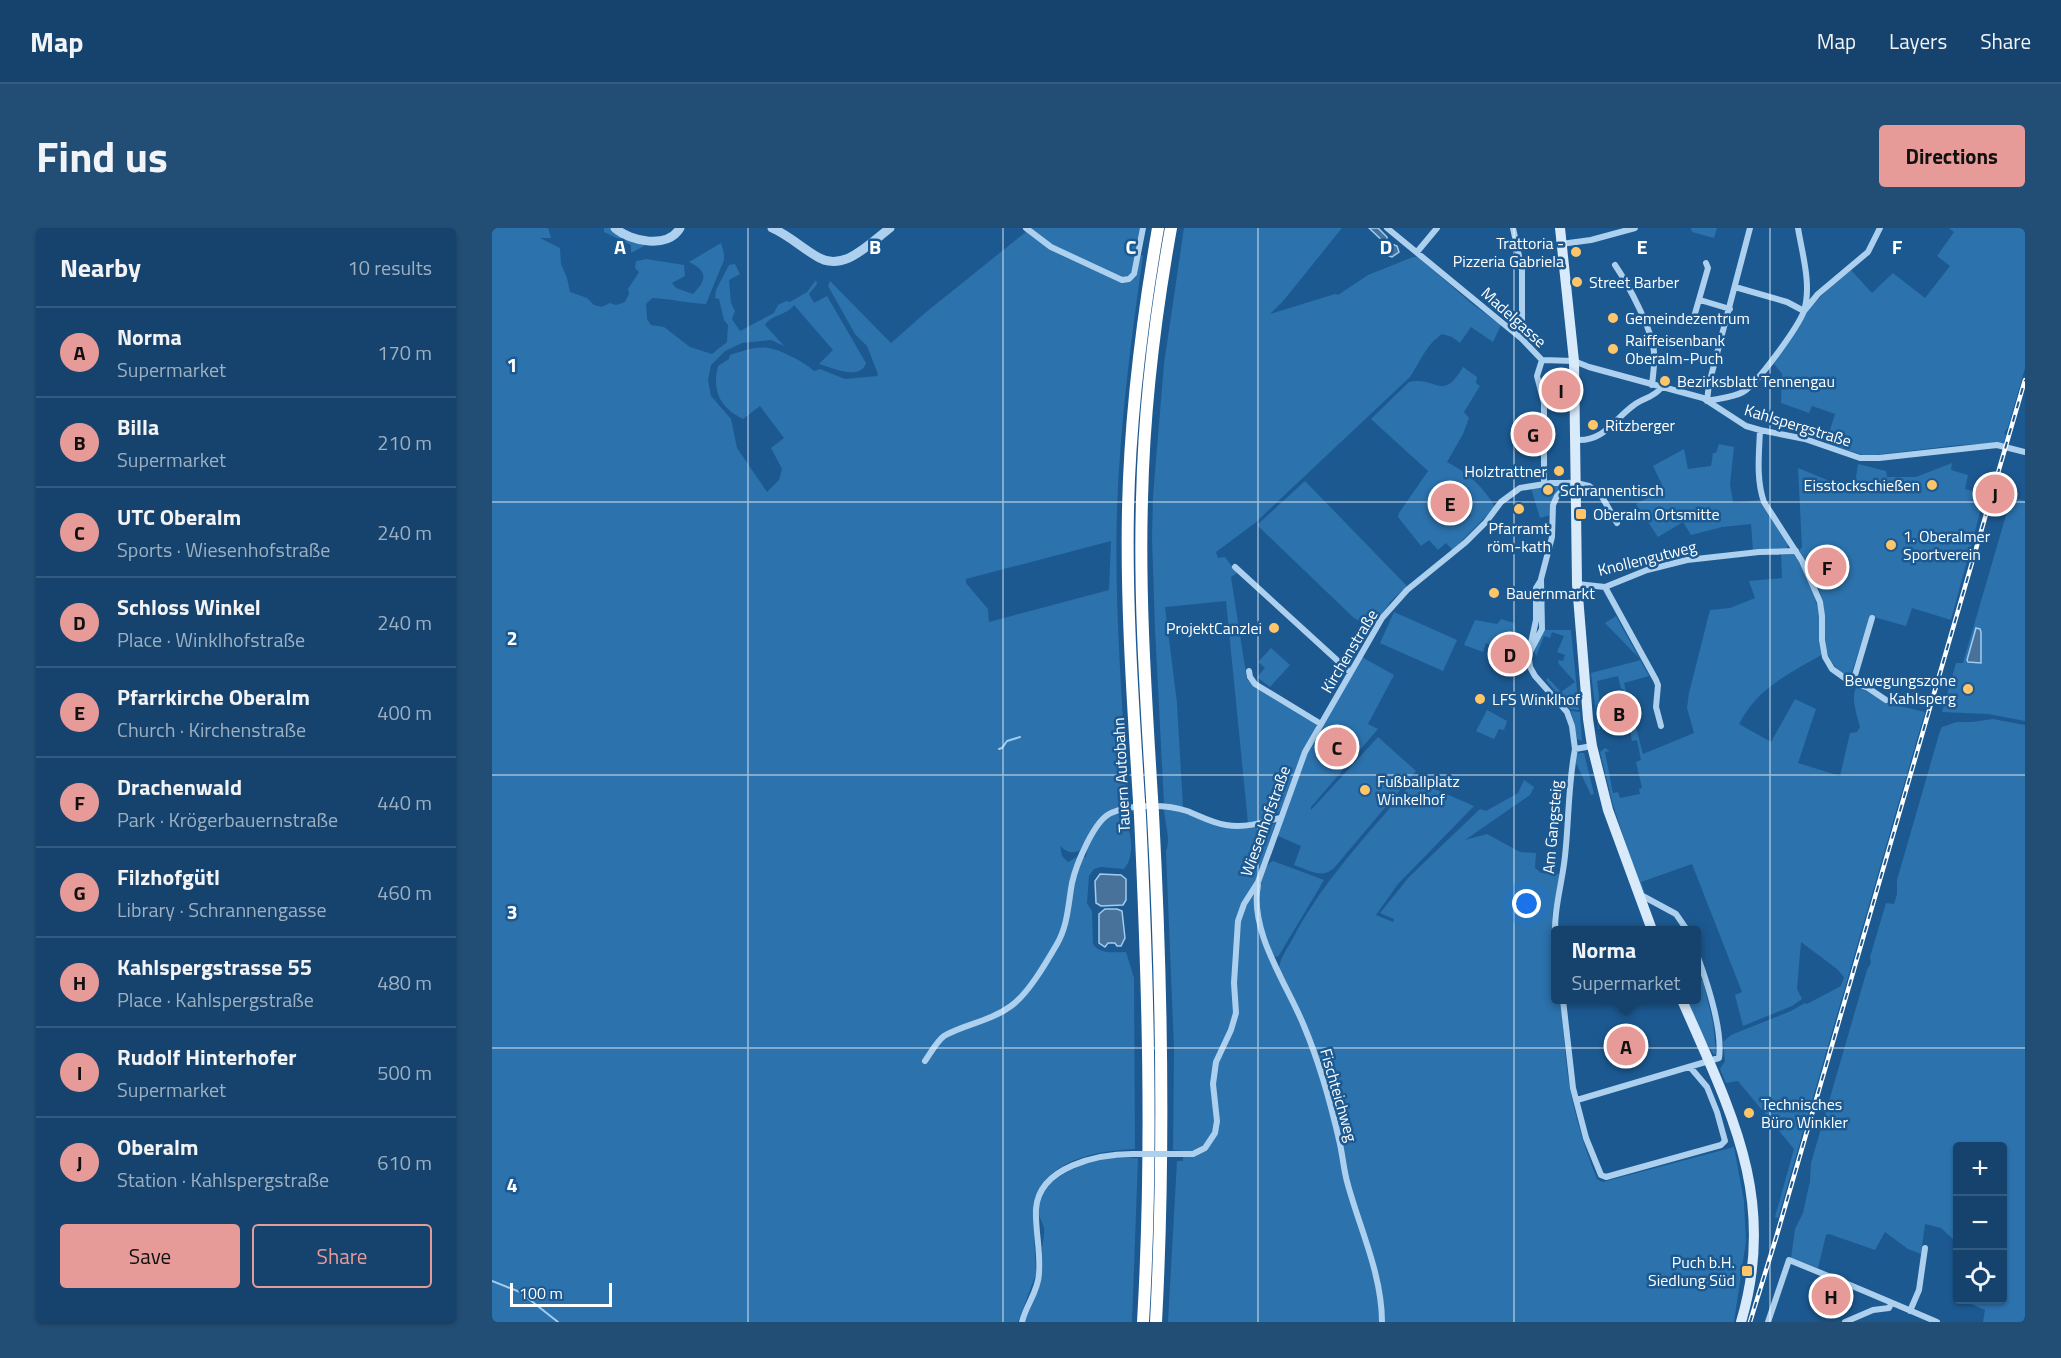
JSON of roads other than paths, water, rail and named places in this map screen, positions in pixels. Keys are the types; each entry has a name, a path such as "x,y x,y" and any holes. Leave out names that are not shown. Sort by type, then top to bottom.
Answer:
{"highway":[{"name":"Tauern Autobahn","path":"1156,1322 1162,1136 1160,965 1146,815 1139,801 1128,585 1128,510 1136,393 1158,228"},
{"name":"Tauern Autobahn","path":"1143,1322 1147,1243 1146,815 1152,798 1143,634 1142,497 1150,382 1171,228"}],"main road":[{"path":"1560,228 1574,361 1576,440 1573,483 1577,584 1592,746 1611,820 1650,926"},
{"path":"1684,1004 1739,1136 1750,1182 1753,1264 1741,1322"}],"street":[{"path":"615,228 628,237 650,241 667,240 680,228"},
{"path":"772,228 791,237 816,257 831,262 849,259 890,228"},
{"path":"1026,228 1051,247 1122,280 1129,279 1134,274 1143,228"},
{"name":"Madelgasse","path":"1387,228 1522,339 1542,360 1574,361"},
{"path":"1417,252 1437,228"},
{"path":"1512,228 1522,270 1522,339"},
{"path":"1561,244 1591,240 1635,228"},
{"path":"1750,228 1709,384 1707,401 1737,394 1747,389 1770,364 1804,311 1832,281 1868,252 1880,228"},
{"path":"1798,228 1806,278 1804,311"},
{"path":"1694,316 1708,268 1706,262"},
{"path":"1615,265 1630,290 1652,343 1653,385"},
{"path":"1735,287 1787,302 1804,311"},
{"path":"1700,300 1730,309"},
{"path":"1542,360 1537,376 1544,403 1544,484"},
{"name":"Kahlspergstraße","path":"1574,361 1707,401 1746,426 1795,436 1852,456 1868,459 1997,445 2025,452"},
{"path":"1576,440 1594,439 1634,405 1653,396 1660,388"},
{"path":"1760,430 1761,494 1796,551 1820,602 1825,657 1837,674 1868,688 1886,700"},
{"path":"1573,483 1598,490 1617,523"},
{"name":"Kirchenstraße","path":"1321,724 1382,618 1407,590 1466,542 1510,494 1526,486 1573,483"},
{"name":"Am Gangsteig","path":"1555,926 1554,916 1565,858 1567,803 1575,749 1567,712 1530,668 1530,652 1542,629 1542,579 1552,537 1553,505 1557,496 1573,483"},
{"name":"Knollengutweg","path":"1577,584 1605,586 1647,570 1687,560 1759,552 1796,551"},
{"path":"1235,567 1350,672"},
{"path":"1605,586 1656,680 1658,686 1656,707 1661,726"},
{"path":"1854,682 1872,618"},
{"path":"1249,671 1255,684 1321,724"},
{"name":"Wiesenhofstraße","path":"1022,1322 1034,1295 1039,1274 1036,1208 1045,1186 1074,1164 1094,1157 1133,1154 1193,1154 1205,1148 1215,1133 1217,1120 1212,1084 1216,1062 1236,1013 1234,983 1238,921 1244,904 1258,882 1305,752 1321,724"},
{"path":"1575,749 1592,746"},
{"path":"925,1061 943,1037 987,1020 1012,1006 1025,992 1064,933 1072,884 1096,825 1102,818 1112,812 1124,810 1168,807 1179,808 1227,825 1256,825 1280,818"},
{"name":"Fischteichweg","path":"1258,882 1256,896 1258,923 1265,943 1304,1025 1323,1079 1347,1182 1375,1274 1382,1322"},
{"path":"1638,894 1676,914 1684,926"},
{"path":"1577,1100 1719,1058 1712,1001 1701,967"},
{"path":"1563,1004 1570,1071 1586,1138 1599,1173 1604,1176 1721,1145 1726,1139 1713,1100 1704,1083 1690,1067"},
{"path":"1910,1311 1919,1290 1925,1248"},
{"path":"1768,1322 1789,1260 1937,1322"},
{"path":"1845,1322 1873,1310 1889,1308 1891,1304"}],"waterway":[{"path":"999,749 1007,741 1020,737"},
{"path":"492,1281 520,1292 558,1322"}],"railway":[{"path":"1750,1322 2025,380"}],"place":[{"name":"Trattoria - Pizzeria Gabriela","path":"1576,252"},
{"name":"Street Barber","path":"1577,282"},
{"name":"Gemeindezentrum","path":"1613,318"},
{"name":"Raiffeisenbank Oberalm-Puch","path":"1613,349"},
{"name":"Bezirksblatt Tennengau","path":"1665,381"},
{"name":"Rudolf Hinterhofer","path":"1561,390"},
{"name":"Ritzberger","path":"1593,425"},
{"name":"Filzhofgütl","path":"1533,434"},
{"name":"Holztrattner","path":"1559,471"},
{"name":"Eisstockschießen","path":"1932,485"},
{"name":"Schrannentisch","path":"1548,490"},
{"name":"Oberalm","path":"1995,494"},
{"name":"Pfarrkirche Oberalm","path":"1450,503"},
{"name":"Pfarramt röm-kath","path":"1519,509"},
{"name":"Oberalm Ortsmitte","path":"1581,514"},
{"name":"1. Oberalmer Sportverein","path":"1891,545"},
{"name":"Drachenwald","path":"1827,567"},
{"name":"Bauernmarkt","path":"1494,593"},
{"name":"ProjektCanzlei","path":"1274,628"},
{"name":"Schloss Winkel","path":"1510,654"},
{"name":"Bewegungszone Kahlsperg","path":"1968,689"},
{"name":"LFS Winklhof","path":"1480,699"},
{"name":"Billa","path":"1619,713"},
{"name":"UTC Oberalm","path":"1337,747"},
{"name":"Fußballplatz Winkelhof","path":"1365,790"},
{"name":"Norma","path":"1626,1046"},
{"name":"Technisches Büro Winkler","path":"1749,1113"},
{"name":"Puch b.H. Siedlung Süd","path":"1747,1271"},
{"name":"Kahlspergstrasse 55","path":"1831,1296"}]}
